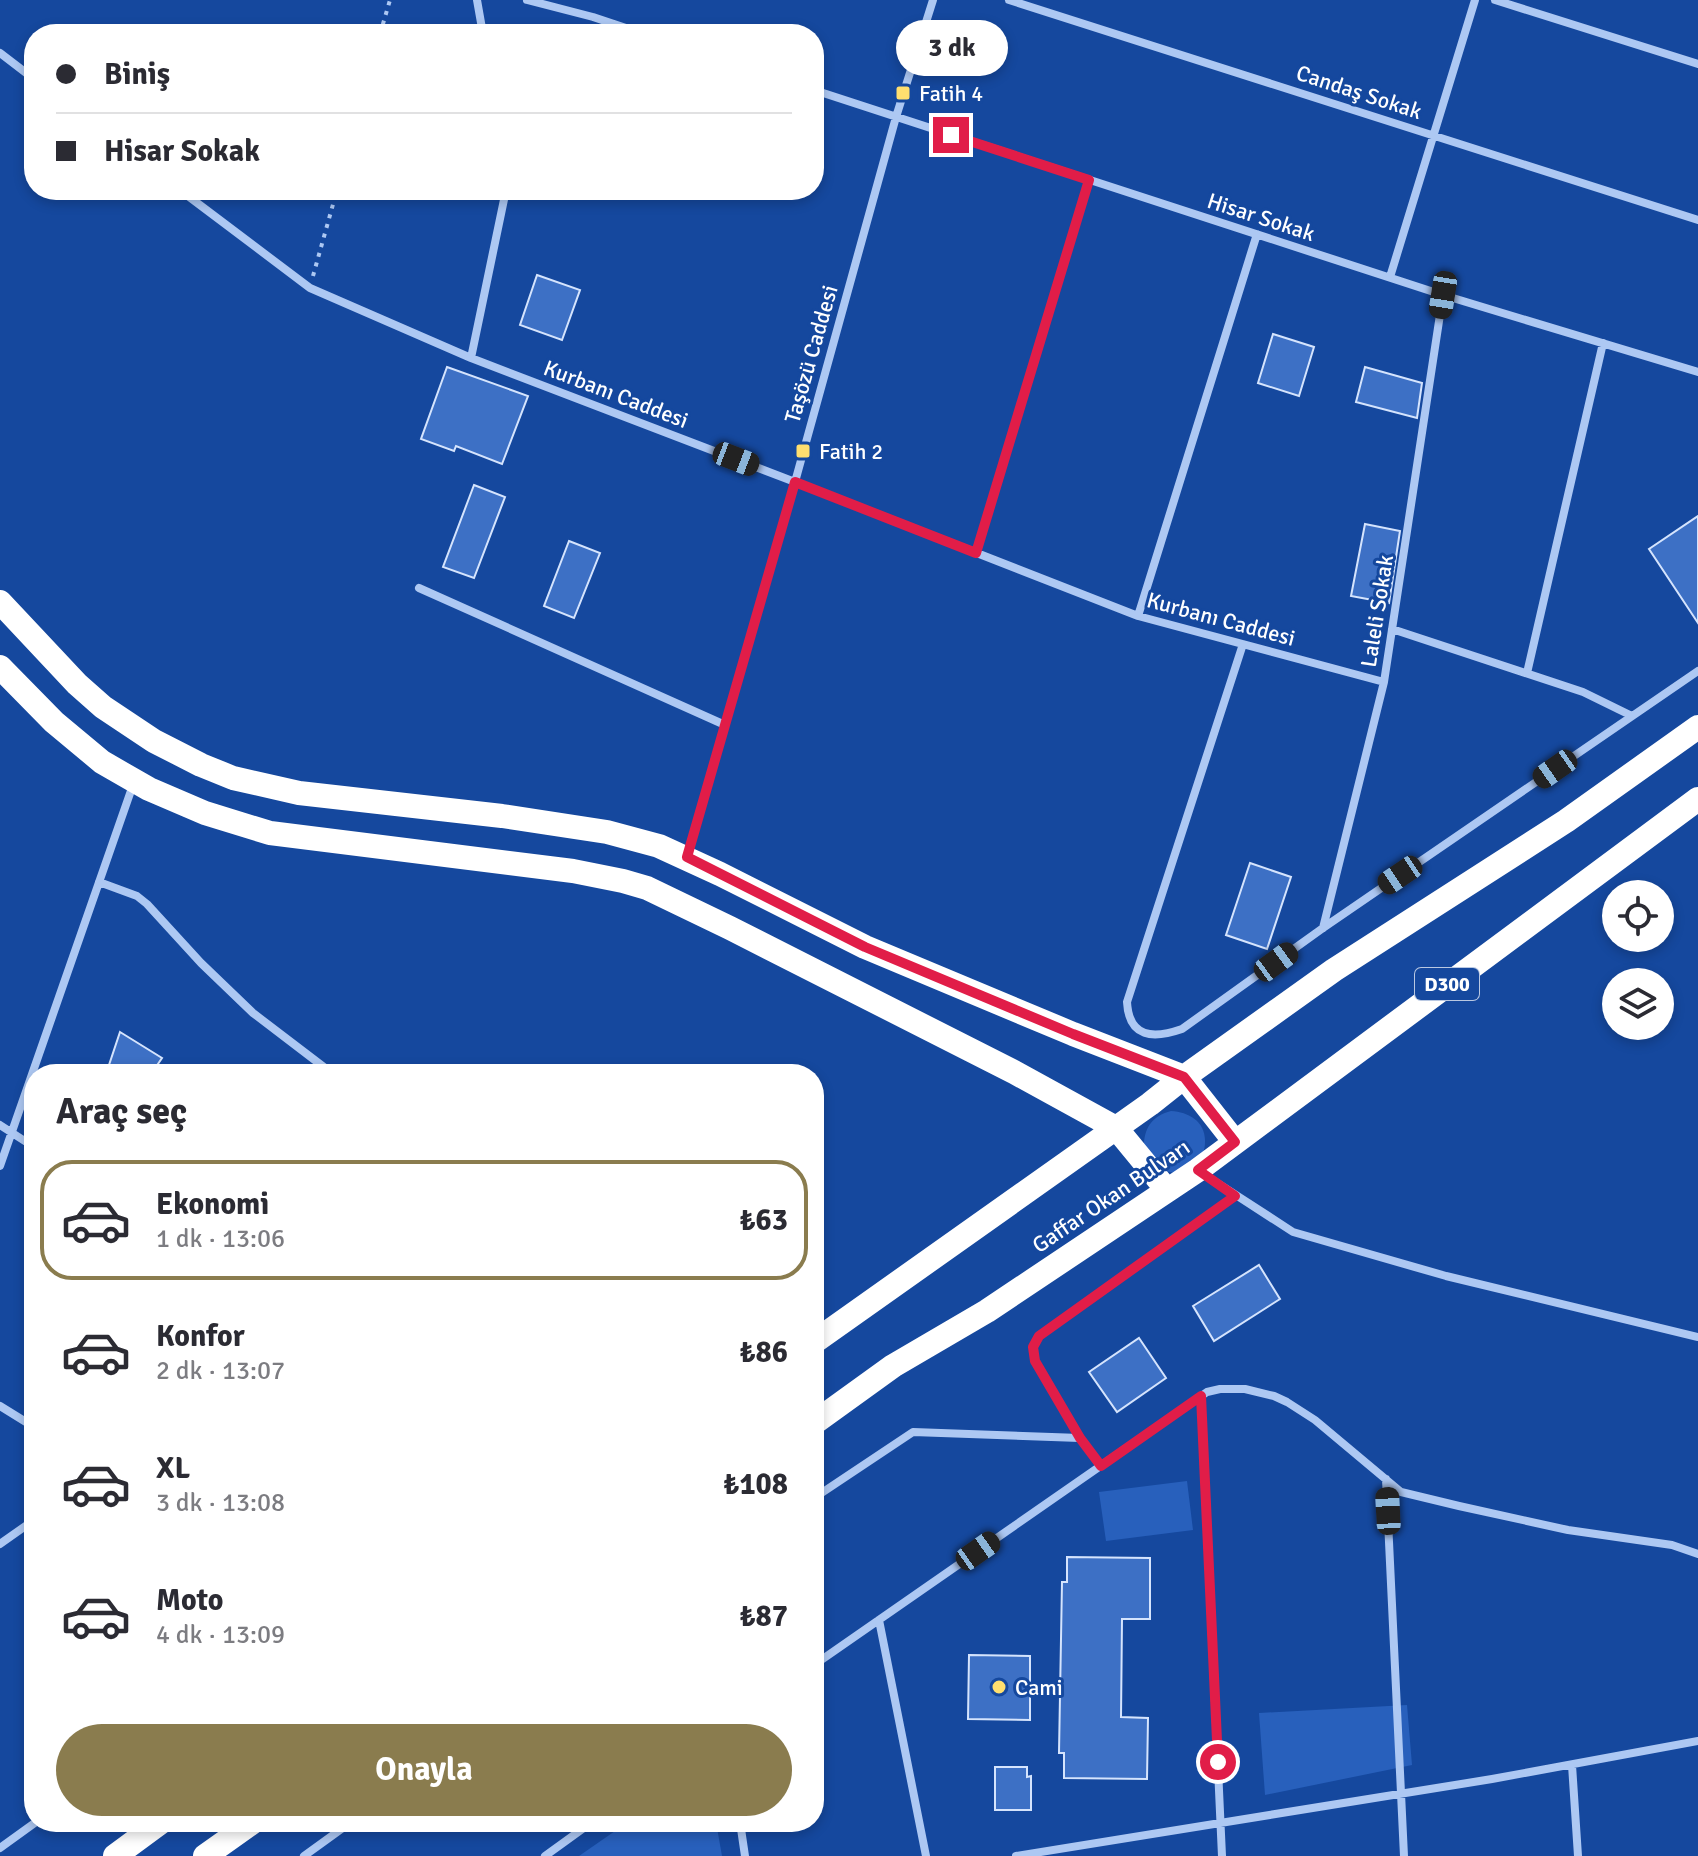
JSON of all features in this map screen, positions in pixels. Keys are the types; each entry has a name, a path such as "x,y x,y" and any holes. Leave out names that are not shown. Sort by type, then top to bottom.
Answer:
{"highway":[{"path":"0,602 77,684 103,707 154,741 201,765 233,778 299,793 502,816 607,832 659,846 687,857 865,947 1184,1077 1235,1142"},
{"path":"0,667 54,722 102,762 194,809 270,833 573,871 647,888 1014,1072 1116,1128 1167,1190"},
{"path":"824,1335 1334,970 1566,821 1698,727"},
{"name":"Gaffar Okan Bulvarı","path":"824,1416 893,1366 987,1311 1198,1170 1698,799"},
{"path":"115,1856 147,1832"},
{"path":"205,1856 239,1832"}],"street":[{"path":"477,0 481,24"},
{"path":"527,0 614,24"},
{"name":"Taşözü Caddesi","path":"687,857 896,117 933,0"},
{"name":"Candaş Sokak","path":"1009,0 1698,220"},
{"path":"1390,277 1475,0"},
{"path":"1495,0 1698,64"},
{"path":"0,53 24,71"},
{"name":"Hisar Sokak","path":"824,93 1443,295 1698,372"},
{"path":"976,553 1089,180"},
{"name":"Kurbanı Caddesi","path":"193,200 310,288 471,358 1138,616 1384,682"},
{"path":"471,358 504,200"},
{"path":"1138,616 1257,234"},
{"name":"Laleli Sokak","path":"1323,928 1384,682 1443,295"},
{"path":"1527,673 1603,343"},
{"path":"419,588 725,725"},
{"path":"1392,629 1583,692 1632,716"},
{"path":"1243,644 1127,1002 1128,1015 1135,1028 1146,1034 1171,1033 1182,1029 1323,928 1698,671"},
{"path":"36,1064 134,781"},
{"path":"99,882 137,896 147,904 201,963 253,1013 320,1064"},
{"path":"0,1166 24,1098"},
{"path":"0,1125 24,1140"},
{"path":"1198,1170 1293,1232 1446,1276 1698,1337"},
{"path":"1101,1466 1080,1438 1035,1361 1033,1347 1039,1336 1235,1196"},
{"path":"824,1658 1207,1392 1232,1388 1259,1391 1301,1410 1401,1492 1568,1530 1654,1541 1698,1554"},
{"path":"1201,1396 1222,1856"},
{"path":"0,1406 24,1421"},
{"path":"824,1491 913,1432 1080,1438"},
{"path":"1386,1479 1404,1856"},
{"path":"0,1544 24,1527"},
{"path":"879,1620 926,1856"},
{"path":"1016,1856 1402,1794 1698,1741"},
{"path":"1572,1765 1578,1856"},
{"path":"0,1848 24,1831"},
{"path":"304,1856 337,1832"},
{"path":"545,1856 578,1832"},
{"path":"741,1832 745,1856"}],"path":[{"path":"383,24 390,0"},
{"path":"310,288 334,200"}],"shaded area":[{"path":"1171,1111 1195,1119 1205,1135 1202,1155 1175,1173 1165,1171 1144,1144 1151,1123"},
{"path":"1187,1481 1193,1530 1106,1541 1099,1492"},
{"path":"1407,1705 1412,1765 1265,1795 1259,1713"},
{"path":"614,1832 718,1832 722,1856 579,1856"}],"building":[{"path":"537,275 580,290 562,340 520,325"},
{"path":"1273,334 1314,347 1299,396 1258,383"},
{"path":"447,367 528,396 502,464 456,446 454,451 421,439"},
{"path":"1365,367 1422,383 1417,418 1356,402"},
{"path":"474,485 505,497 474,578 443,567"},
{"path":"1698,516 1698,623 1649,549"},
{"path":"1365,524 1400,531 1389,603 1351,596"},
{"path":"569,541 600,553 574,618 544,606"},
{"path":"1250,863 1291,877 1267,949 1226,935"},
{"path":"120,1032 162,1058 158,1064 109,1064"},
{"path":"1259,1265 1280,1299 1214,1341 1193,1306"},
{"path":"1139,1338 1166,1378 1117,1412 1089,1372"},
{"path":"1067,1557 1150,1558 1150,1619 1122,1619 1121,1717 1148,1718 1147,1779 1064,1778 1064,1753 1059,1753 1062,1582 1067,1582"},
{"name":"Cami","path":"969,1655 1030,1656 1030,1720 968,1719"},
{"path":"995,1767 1027,1767 1027,1777 1031,1776 1031,1810 995,1810"}],"place":[{"name":"Fatih 4","path":"903,93"},
{"name":"Fatih 2","path":"803,451"},
{"name":"Cami","path":"999,1687"}],"route":[{"path":"951,135 1089,180 976,553 795,482 687,857 865,947 1184,1077 1235,1142 1198,1170 1235,1196 1039,1336 1033,1347 1035,1361 1080,1438 1101,1466 1201,1396 1218,1762"}]}
